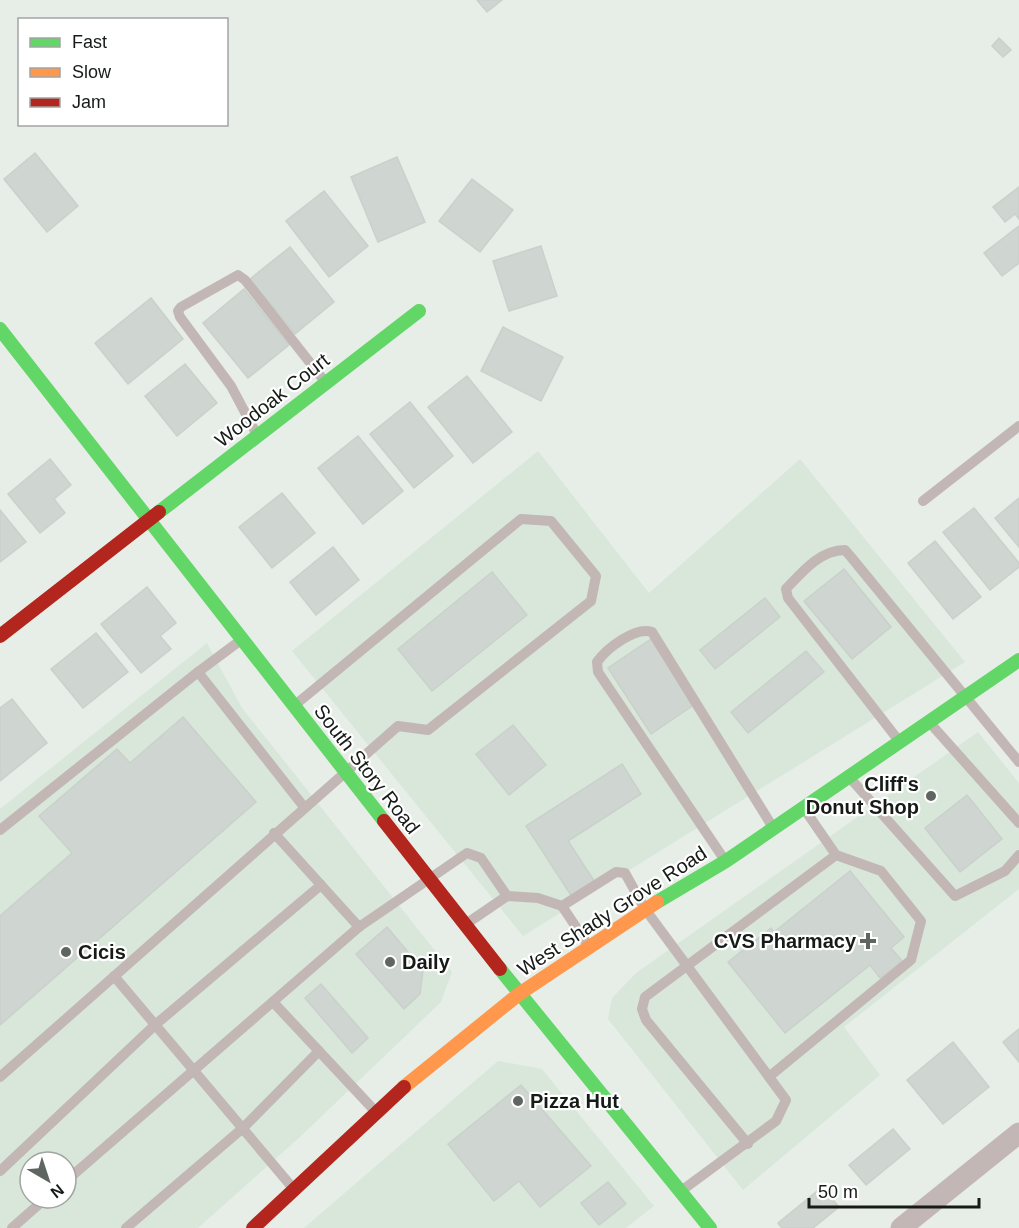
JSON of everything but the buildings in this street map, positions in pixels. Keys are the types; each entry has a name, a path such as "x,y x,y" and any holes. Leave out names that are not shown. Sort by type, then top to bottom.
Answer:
{"main road":[{"name":"Woodoak Court","path":"0,636 419,311"},
{"name":"South Story Road","path":"0,329 519,994 710,1228"},
{"name":"West Shady Grove Road","path":"253,1228 270,1218 295,1190 412,1080 519,994 645,909 726,861 804,809 1019,660"}],"street":[{"path":"901,1228 1019,1133"}],"lane":[{"path":"257,436 231,386 180,317 178,311 181,307 238,275 245,280 326,383"},
{"path":"923,501 1019,426"},
{"path":"0,1077 398,726 428,730 591,601 596,576 551,520 521,519 293,707"},
{"path":"902,743 788,598 786,589 818,559 836,550 845,550 1019,762"},
{"path":"726,861 598,672 597,662 600,657 636,632 645,629 652,632 774,828"},
{"path":"0,830 241,639"},
{"path":"198,672 304,807"},
{"path":"930,723 1019,823"},
{"path":"849,778 955,896 1005,871 1019,855"},
{"path":"770,1076 911,960 921,921 881,871 836,855 804,809"},
{"path":"274,834 359,927"},
{"path":"78,1171 359,927 467,853 481,858 507,896"},
{"path":"748,1144 646,1020 642,1009 645,997 836,855"},
{"path":"562,906 616,872 625,873 645,909 786,1100 776,1121 748,1144 680,1191"},
{"path":"0,1171 155,1025 321,885"},
{"path":"465,925 507,896 538,898 562,906 588,946"},
{"path":"114,976 295,1190"},
{"path":"273,1002 377,1113"},
{"path":"126,1228 243,1128 319,1051"},
{"path":"12,1228 32,1210"}],"shaded area":[{"path":"538,451 649,593 800,459 965,662 523,936 292,651"},
{"path":"207,643 242,708 452,972 441,1002 301,1136 198,1228 0,1228 0,809"},
{"path":"978,732 1019,783 1019,889 844,1027 880,1075 743,1190 608,1019 612,998 636,973"},
{"path":"498,1061 542,1069 654,1206 626,1228 304,1228"}],"traffic: fast":[{"path":"159,512 419,311"},
{"path":"0,329 384,821"},
{"path":"657,902 726,861 1019,660"},
{"path":"500,969 710,1228"}],"traffic: slow":[{"path":"404,1087 519,994 657,902"}],"traffic: jam":[{"path":"0,636 159,512"},
{"path":"384,821 500,969"},
{"path":"253,1228 404,1087"}],"place":[{"name":"Cliff's Donut Shop","path":"931,796"},
{"name":"CVS Pharmacy","path":"868,941"},
{"name":"Cicis","path":"66,952"},
{"name":"Daily","path":"390,962"},
{"name":"Pizza Hut","path":"518,1101"}]}
